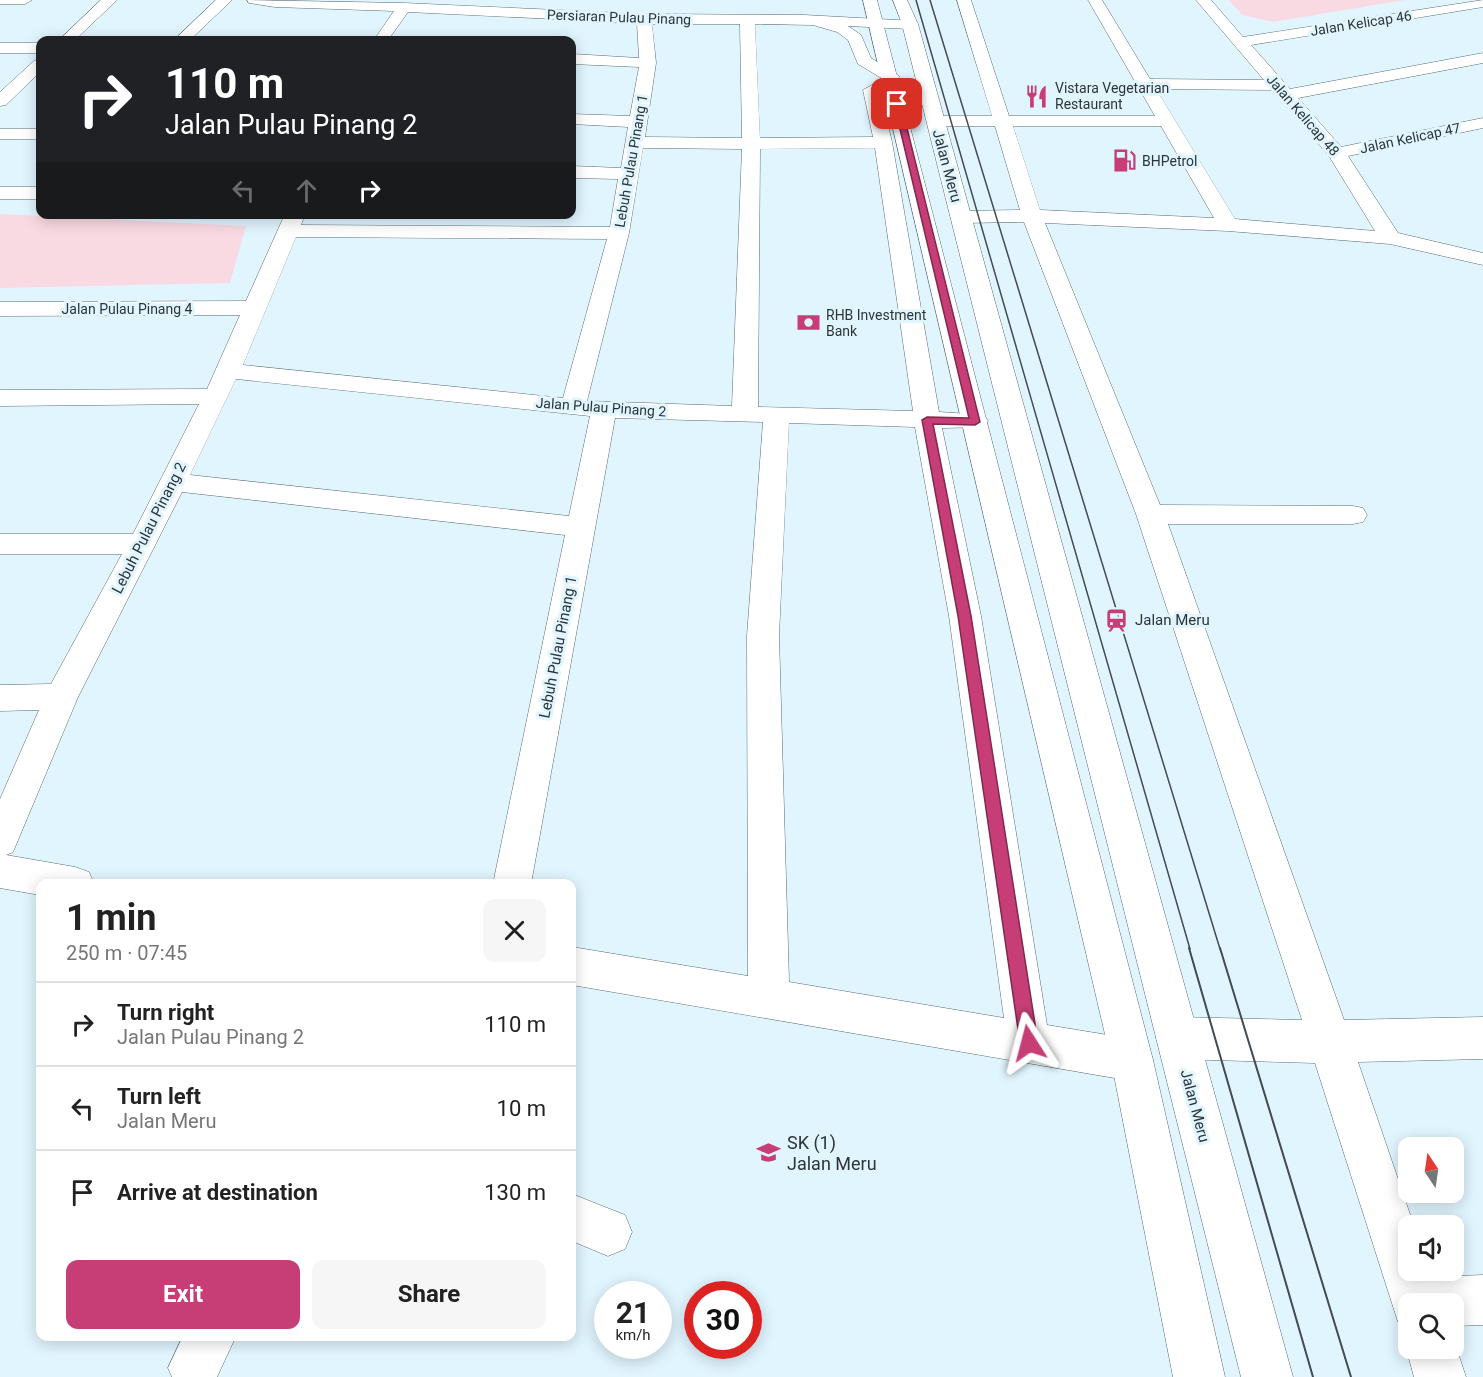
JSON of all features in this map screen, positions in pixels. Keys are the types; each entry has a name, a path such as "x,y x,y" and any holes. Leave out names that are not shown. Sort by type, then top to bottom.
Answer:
{"main road":[{"path":"0,0 25,0"},
{"path":"70,36 110,0"},
{"path":"185,36 225,0"},
{"name":"Persiaran Pulau Pinang","path":"254,0 275,3 404,7 480,5 644,19 804,20"},
{"path":"964,0 1032,216 1150,514 1330,1042 1413,1293"},
{"path":"1095,0 1228,225"},
{"name":"Jalan Kelicap 48","path":"1203,0 1337,153 1390,238"},
{"name":"Jalan Kelicap 46","path":"1239,42 1483,3"},
{"path":"804,20 829,8 831,4"},
{"path":"384,36 404,7"},
{"path":"804,20 870,8 905,12"},
{"path":"804,20 870,8"},
{"path":"870,8 891,79 1132,1060 1199,1377"},
{"path":"1446,9 1474,20"},
{"name":"Jalan Meru","path":"905,12 936,121 1267,1377"},
{"name":"Lebuh Pulau Pinang 1","path":"573,406 619,233 648,63 644,19"},
{"path":"804,20 842,30 855,38 864,61 891,79"},
{"path":"747,21 760,415 769,1000"},
{"path":"0,48 36,48"},
{"path":"1146,84 1280,90 1483,58"},
{"path":"576,59 648,63"},
{"path":"3,96 36,67"},
{"path":"891,79 871,90 883,142 927,420 965,616 1029,1043"},
{"path":"576,120 635,132 751,144 883,142"},
{"path":"936,121 1166,121"},
{"name":"Jalan Kelicap 47","path":"1337,153 1483,123"},
{"path":"0,134 36,134"},
{"path":"576,172 628,174"},
{"path":"0,193 36,193"},
{"path":"961,217 1032,216 1228,225 1390,238 1483,259"},
{"path":"290,223 619,233"},
{"name":"Lebuh Pulau Pinang 2","path":"0,841 61,697 142,544 228,371 290,223"},
{"name":"Jalan Pulau Pinang 4","path":"0,309 255,308"},
{"name":"Jalan Pulau Pinang 2","path":"228,371 604,410 975,422"},
{"path":"0,399 214,396"},
{"name":"Lebuh Pulau Pinang 1","path":"513,879 604,410"},
{"path":"173,482 582,527"},
{"path":"1150,514 1353,515"},
{"path":"0,544 142,544"},
{"path":"0,698 61,697"},
{"path":"0,871 46,879"},
{"path":"576,967 1132,1060"},
{"path":"1177,1038 1330,1042 1483,1038"},
{"path":"1464,1301 1483,1300"},
{"path":"1434,1359 1440,1377"}],"shaded area":[{"path":"1229,0 1405,0 1273,22 1242,15"},
{"path":"0,214 36,216 36,219 102,219 246,226 230,283 0,288"}],"tram line":[{"path":"916,0 1190,949"},
{"path":"930,0 1220,949"},
{"path":"1189,948 1313,1377"},
{"path":"1220,948 1351,1377"}],"place":[{"name":"Vistara Vegetarian Restaurant","path":"1037,96"},
{"name":"BHPetrol","path":"1124,161"},
{"name":"RHB Investment Bank","path":"808,323"},
{"name":"Jalan Meru","path":"1117,620"},
{"name":"SK (1) Jalan Meru","path":"769,1152"}],"route":[{"path":"897,104 975,422 927,420 965,616 1029,1043"}]}
